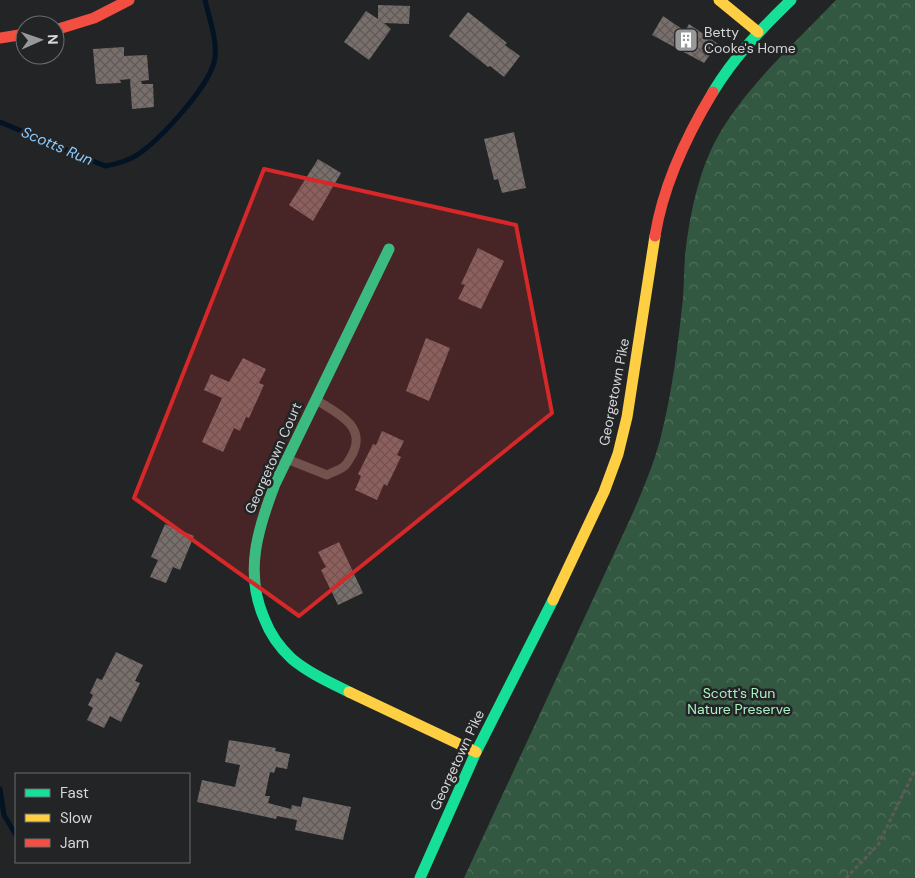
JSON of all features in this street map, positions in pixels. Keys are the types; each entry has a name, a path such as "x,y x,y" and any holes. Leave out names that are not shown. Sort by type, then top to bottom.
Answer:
{"main road":[{"path":"65,28 79,25 106,14 129,0"},
{"path":"719,0 758,32"},
{"name":"Georgetown Pike","path":"420,878 476,752 548,612 604,492 618,454 627,417 656,232 666,194 679,158 705,105 723,75 758,32 790,0"},
{"path":"0,38 15,36"},
{"name":"Georgetown Court","path":"389,249 287,459 263,513 255,544 252,570 254,592 260,614 271,634 286,652 302,666 404,719 476,752"}],"lane":[{"path":"287,459 327,475 346,467 357,444 354,430 347,420 316,400"}],"path":[{"path":"846,878 878,845 915,770"}],"highlighted area":[{"path":"264,169 516,225 552,413 299,616 134,498"}],"green space":[{"name":"Scott's Run Nature Preserve","path":"836,0 915,0 915,878 464,878 631,517 654,459 668,405 679,334 689,227 695,196 704,167 727,121 755,84"}],"building":[{"path":"378,5 410,6 409,24 384,23 391,29 369,60 344,42 366,11 378,19"},
{"path":"468,12 507,43 505,45 520,56 504,77 490,66 488,67 449,36"},
{"name":"Betty Cooke's Home","path":"663,16 685,31 689,24 718,44 704,63 652,35"},
{"path":"124,47 124,56 147,55 149,80 141,81 142,84 153,84 154,107 132,109 130,79 120,80 121,83 96,84 93,49"},
{"path":"514,132 526,188 502,193 498,179 494,180 484,139"},
{"path":"318,159 341,173 313,221 289,205"},
{"path":"478,248 504,261 481,309 458,299 465,285 461,284"},
{"path":"426,338 450,348 429,401 406,391"},
{"path":"243,358 266,369 259,383 264,385 249,418 246,417 240,431 234,428 223,452 202,442 222,398 204,390 211,374 229,382"},
{"path":"382,431 404,441 397,455 401,457 387,486 384,484 377,500 355,490 361,476 358,474 373,444 376,445"},
{"path":"165,524 194,536 180,570 173,567 166,583 150,577 158,560 151,557"},
{"path":"339,542 363,593 338,605 321,570 326,567 318,552"},
{"path":"116,652 143,665 135,681 140,683 121,722 110,716 104,728 87,720 93,708 88,705 93,695 90,693 97,678 102,680"},
{"path":"229,740 276,748 275,751 290,754 287,769 276,767 274,773 270,772 265,796 270,796 268,803 291,809 292,805 301,807 303,797 351,807 343,840 295,830 297,820 277,816 276,819 197,802 202,780 235,787 240,765 225,762"}],"waterway":[{"name":"Scotts Run","path":"0,122 105,166 123,162 136,156 161,135 185,109 206,81 212,68 215,57 215,43 205,0"},
{"path":"0,789 4,815 15,833"}],"traffic: fast":[{"path":"713,92 749,43 791,0"},
{"path":"349,692 319,677 299,664 275,640 266,624 258,601 254,567 263,517 275,484 389,249"},
{"path":"420,878 476,752 553,600"}],"traffic: slow":[{"path":"719,0 758,32"},
{"path":"553,600 604,492 618,454 627,417 655,236"},
{"path":"349,692 476,752"}],"traffic: jam":[{"path":"65,27 94,18 129,0"},
{"path":"0,38 15,36"},
{"path":"655,236 664,198 677,161 713,92"}],"place":[{"name":"Betty Cooke's Home","path":"686,40"}]}
